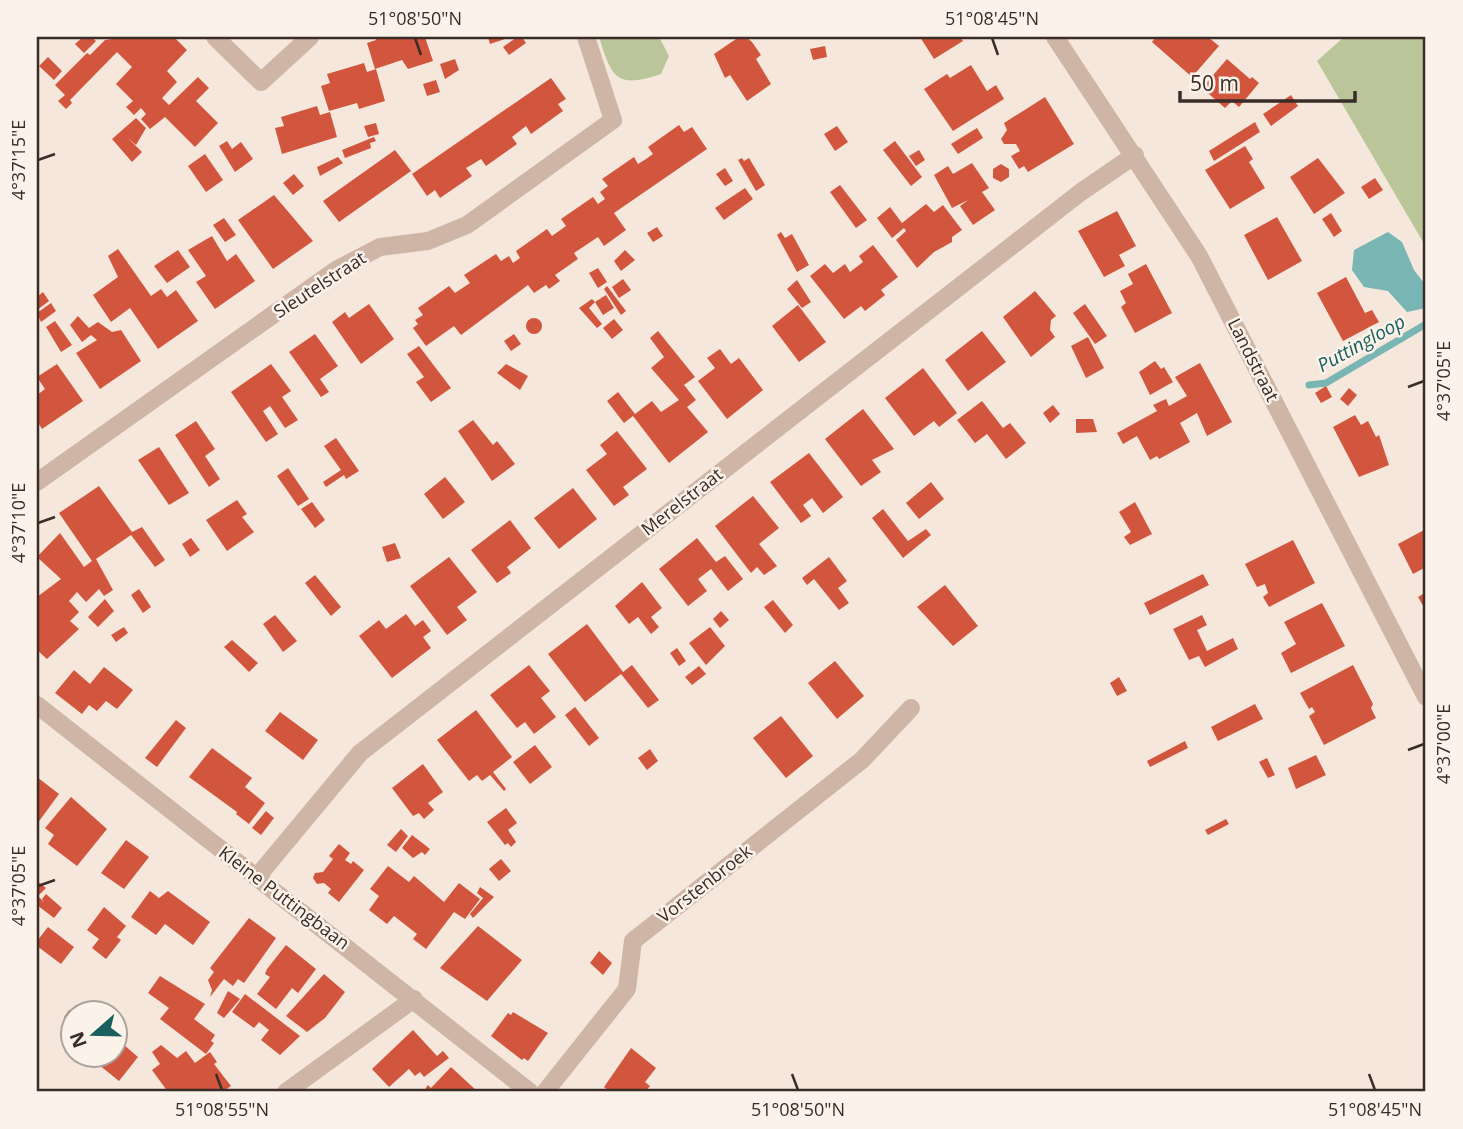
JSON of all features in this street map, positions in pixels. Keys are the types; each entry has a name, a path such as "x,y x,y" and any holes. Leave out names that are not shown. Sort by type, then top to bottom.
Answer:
{"street":[{"path":"215,37 261,82 310,37"},
{"name":"Sleutelstraat","path":"37,482 336,270 380,247 428,241 467,225 613,120 586,37"},
{"name":"Landstraat","path":"1055,37 1199,256 1426,697"},
{"name":"Merelstraat","path":"257,877 360,753 1081,192 1135,155"},
{"name":"Kleine Puttingbaan","path":"37,705 530,1092"},
{"name":"Vorstenbroek","path":"545,1092 626,989 633,941 862,760 912,708"},
{"path":"286,1092 414,999"}],"green space":[{"path":"599,37 659,37 669,56 661,74 625,80 612,71"},
{"path":"1344,37 1426,37 1426,247 1317,61"}],"water":[{"path":"1388,232 1402,242 1414,270 1424,283 1426,308 1407,312 1388,291 1364,287 1352,270 1354,250"}],"building":[{"path":"83,37 92,37 96,41 84,53 75,44"},
{"path":"124,37 174,37 187,50 167,71 177,82 162,98 169,105 198,77 209,88 196,101 218,123 195,147 165,117 150,129 141,119 146,114 141,108 134,115 126,107 133,101 116,84 132,67 117,52 70,100 72,103 66,109 58,101 65,95 55,85 87,53 90,55 105,40"},
{"path":"375,37 425,37 433,61 408,69 402,60 375,69 367,43 376,40"},
{"path":"488,37 504,37 505,39 490,44"},
{"path":"517,37 522,37 526,43 509,55 503,47"},
{"path":"739,37 746,37 761,55 756,59 771,84 747,101 730,75 725,78 714,54"},
{"path":"920,37 960,37 963,41 934,59"},
{"path":"1156,37 1208,37 1219,46 1192,77 1152,42"},
{"path":"825,46 827,57 813,60 810,49"},
{"path":"48,57 62,71 54,80 39,66"},
{"path":"455,59 459,70 445,79 440,64"},
{"path":"1227,59 1250,79 1252,77 1259,83 1239,107 1232,101 1225,108 1202,88"},
{"path":"364,63 367,72 376,69 385,101 359,109 357,103 329,111 321,86 330,83 327,74"},
{"path":"971,65 987,91 996,85 1004,99 953,131 924,89 947,74 950,78"},
{"path":"551,78 566,99 558,104 563,111 531,134 526,126 512,137 517,144 486,166 481,159 466,168 472,176 440,198 435,190 427,196 412,174"},
{"path":"436,80 440,92 427,96 423,84"},
{"path":"1291,95 1298,106 1271,126 1263,114"},
{"path":"1045,97 1074,144 1028,172 1024,166 1019,169 1011,156 1020,151 1016,144 1004,144 1001,139 1007,130 1004,123"},
{"path":"317,106 320,115 330,112 337,137 282,154 275,128 284,126 281,117"},
{"path":"136,118 146,128 136,145 128,138 142,152 132,162 112,139"},
{"path":"1255,122 1260,132 1214,161 1209,151"},
{"path":"376,123 379,134 368,137 364,126"},
{"path":"679,125 684,132 692,127 707,149 614,213 626,230 604,246 598,237 574,253 578,259 555,275 560,281 549,289 546,285 534,293 528,285 461,335 454,326 426,346 413,328 418,324 415,320 423,315 418,308 449,286 455,293 470,283 464,275 496,254 501,261 509,256 513,263 520,258 516,251 547,229 552,236 566,226 561,219 593,197 598,204 605,199 600,192 608,186 602,179 634,157 638,164 646,159 653,154 648,147"},
{"path":"837,126 848,142 835,151 824,134"},
{"path":"977,128 983,138 958,154 951,144"},
{"path":"374,137 376,141 370,143 371,148 345,158 342,150"},
{"path":"227,141 232,149 241,142 253,159 235,172 219,146"},
{"path":"895,141 922,177 911,186 883,150"},
{"path":"1245,146 1253,159 1249,162 1265,188 1230,209 1205,170"},
{"path":"395,150 411,171 339,222 323,201"},
{"path":"919,150 925,160 916,166 909,156"},
{"path":"205,154 223,180 206,192 188,166"},
{"path":"338,157 343,163 320,176 317,167"},
{"path":"742,158 744,161 749,158 765,185 756,191 738,160"},
{"path":"1318,158 1345,193 1314,214 1290,177"},
{"path":"972,163 989,188 982,192 995,210 973,225 960,206 968,200 952,208 934,175 948,166 953,174"},
{"path":"1001,164 1009,169 1009,177 1001,182 993,178 993,169"},
{"path":"725,168 733,181 725,186 716,174"},
{"path":"294,174 304,186 293,195 283,183"},
{"path":"1375,178 1383,190 1369,199 1361,187"},
{"path":"840,185 867,220 856,228 830,192"},
{"path":"745,188 753,199 724,220 715,208"},
{"path":"274,195 313,241 273,269 238,220"},
{"path":"926,204 934,212 943,205 962,230 952,237 952,242 934,252 917,268 896,240 906,231 904,228 892,238 877,218 890,207 902,223"},
{"path":"1117,211 1136,246 1119,255 1125,266 1104,277 1078,231"},
{"path":"1331,213 1342,231 1334,237 1322,219"},
{"path":"1277,217 1302,261 1268,280 1244,235"},
{"path":"224,218 236,235 225,242 213,225"},
{"path":"657,227 663,236 653,242 647,233"},
{"path":"781,232 785,238 792,234 809,265 797,272 777,235"},
{"path":"212,236 227,261 236,254 255,281 215,309 196,282 206,276 188,250"},
{"path":"873,245 898,277 881,290 885,295 865,311 861,306 844,319 810,276 825,264 833,273 845,264 850,272 863,262 859,256"},
{"path":"118,249 151,296 161,289 167,297 176,290 198,321 158,349 130,308 111,322 93,295 118,277 108,256"},
{"path":"178,250 190,267 167,283 154,266"},
{"path":"625,250 635,260 621,271 614,261"},
{"path":"1146,264 1172,313 1135,333 1121,307 1126,303 1120,291 1133,284 1128,274"},
{"path":"598,268 607,282 598,288 589,273"},
{"path":"1346,277 1365,313 1372,310 1379,322 1343,341 1317,293"},
{"path":"623,279 631,290 619,298 612,287"},
{"path":"797,280 811,302 802,308 787,289"},
{"path":"607,286 626,311 621,315 604,289"},
{"path":"1035,291 1056,316 1051,320 1050,330 1055,337 1031,357 1003,317"},
{"path":"43,292 49,301 37,310 37,297"},
{"path":"606,295 614,308 603,315 595,302"},
{"path":"592,299 595,302 589,308 602,324 597,328 579,308"},
{"path":"51,303 56,311 41,322 37,313"},
{"path":"369,304 394,339 361,364 332,322 345,312 349,318"},
{"path":"1085,304 1107,336 1095,344 1073,313"},
{"path":"798,305 826,342 799,362 772,326"},
{"path":"78,316 89,328 98,322 112,332 121,330 141,361 100,389 76,353 97,340 91,335 82,342 70,325"},
{"path":"531,318 537,318 542,326 540,332 531,334 526,329 526,323"},
{"path":"614,319 623,330 612,339 603,328"},
{"path":"55,321 72,345 61,352 46,327"},
{"path":"658,331 695,377 684,385 696,400 687,407 708,432 669,463 633,416 624,423 607,401 618,392 635,414 652,401 661,412 679,400 651,368 664,357 650,338"},
{"path":"982,331 1006,362 968,391 945,360"},
{"path":"315,334 338,366 320,379 329,392 321,397 289,352"},
{"path":"514,334 521,344 511,351 504,341"},
{"path":"1088,337 1104,368 1086,378 1071,346"},
{"path":"419,346 451,388 431,402 416,382 424,377 407,354"},
{"path":"720,349 731,364 739,358 763,390 727,419 698,381 715,368 707,358"},
{"path":"1155,361 1161,369 1164,367 1173,382 1150,395 1139,372"},
{"path":"1200,363 1232,422 1207,436 1197,413 1180,423 1190,442 1159,459 1157,456 1150,460 1137,436 1123,444 1117,433 1157,411 1153,405 1166,399 1169,406 1187,396 1175,377"},
{"path":"57,364 83,401 42,429 37,421 37,395 45,389 37,377"},
{"path":"271,364 291,391 282,397 298,420 285,428 270,406 263,411 278,434 266,442 231,392"},
{"path":"506,364 528,376 520,390 497,373"},
{"path":"923,368 957,413 939,427 934,421 914,436 885,398"},
{"path":"1326,386 1332,397 1321,403 1315,393"},
{"path":"1349,388 1357,395 1348,406 1340,399"},
{"path":"982,401 1003,428 1010,423 1026,443 1006,459 987,434 975,443 957,420"},
{"path":"1053,405 1060,414 1050,423 1043,413"},
{"path":"863,409 894,449 872,460 881,472 861,486 825,439"},
{"path":"1355,415 1361,425 1368,421 1376,437 1379,435 1389,465 1359,477 1333,427"},
{"path":"1076,419 1093,419 1097,432 1076,433"},
{"path":"473,420 493,445 497,441 515,464 492,481 458,431"},
{"path":"196,421 215,449 205,456 220,479 209,487 175,435"},
{"path":"617,431 647,469 623,487 629,495 614,506 586,470 607,454 600,445"},
{"path":"336,438 359,471 346,479 344,475 326,487 323,482 341,470 324,446"},
{"path":"159,447 189,493 169,505 138,460"},
{"path":"809,453 843,497 823,513 812,498 803,505 811,516 801,523 770,482"},
{"path":"288,468 309,499 298,506 277,476"},
{"path":"445,477 465,502 443,519 424,494"},
{"path":"931,482 944,499 919,519 906,503"},
{"path":"99,486 132,532 142,527 165,560 155,567 131,535 96,559 113,590 104,596 99,589 86,602 77,592 69,601 79,612 70,621 79,629 47,659 37,650 37,597 61,579 37,557 60,533 84,567 92,561 59,513"},
{"path":"573,488 597,519 559,549 534,518"},
{"path":"753,496 779,528 759,544 777,566 764,575 757,567 751,573 715,526"},
{"path":"237,500 247,514 242,517 254,532 227,551 206,520"},
{"path":"312,502 325,520 315,528 301,509"},
{"path":"1135,502 1152,534 1130,545 1124,537 1131,532 1119,512"},
{"path":"883,509 908,541 926,529 931,535 903,558 872,518"},
{"path":"510,520 531,548 507,567 511,573 497,583 471,550"},
{"path":"1426,529 1426,567 1413,574 1398,544"},
{"path":"191,538 200,550 190,557 182,544"},
{"path":"697,538 716,562 725,556 743,579 728,591 711,569 698,579 707,591 688,606 659,569"},
{"path":"1293,540 1315,583 1269,607 1263,597 1268,593 1265,584 1257,587 1245,564"},
{"path":"395,543 401,558 387,562 382,547"},
{"path":"449,557 477,592 457,607 467,620 447,635 410,586"},
{"path":"829,557 847,581 838,588 849,603 839,610 814,579 807,585 802,578"},
{"path":"1203,574 1209,585 1150,615 1144,603"},
{"path":"315,575 341,607 331,616 305,583"},
{"path":"642,582 662,608 651,617 659,627 651,634 638,617 629,624 615,606"},
{"path":"945,585 978,626 953,646 917,607"},
{"path":"139,589 151,607 143,613 131,595"},
{"path":"1426,592 1426,611 1418,597"},
{"path":"105,599 114,611 98,627 88,617"},
{"path":"773,600 793,625 785,633 764,607"},
{"path":"1322,603 1345,646 1291,673 1281,653 1296,644 1284,622"},
{"path":"721,611 729,620 720,628 713,619"},
{"path":"406,614 415,626 423,620 431,631 423,637 431,648 392,678 359,636 379,620 386,629"},
{"path":"275,615 297,641 283,652 263,624"},
{"path":"1202,615 1207,625 1197,630 1207,651 1233,638 1238,649 1205,667 1199,656 1189,660 1173,629"},
{"path":"587,624 623,672 632,665 659,700 648,708 621,674 585,702 548,654"},
{"path":"124,627 128,633 116,642 111,635"},
{"path":"710,627 725,646 706,665 689,643"},
{"path":"232,640 258,663 249,672 224,647"},
{"path":"677,648 686,661 679,666 670,653"},
{"path":"835,661 864,696 837,719 808,683"},
{"path":"529,665 550,691 541,698 556,717 534,734 525,722 517,728 490,695"},
{"path":"1353,665 1373,704 1371,708 1376,718 1324,745 1309,716 1315,712 1312,707 1309,709 1300,693"},
{"path":"699,666 706,674 692,685 685,677"},
{"path":"104,667 133,690 117,709 106,701 97,711 89,705 82,714 55,693 74,670 90,684"},
{"path":"1119,677 1127,691 1117,696 1110,683"},
{"path":"1255,704 1263,719 1218,741 1211,727"},
{"path":"575,707 599,738 589,746 565,715"},
{"path":"476,710 512,757 493,772 506,789 504,791 490,775 482,781 477,775 469,781 437,740"},
{"path":"280,712 318,740 303,760 265,731"},
{"path":"781,716 813,756 786,778 753,738"},
{"path":"176,720 186,728 157,767 145,758"},
{"path":"1185,741 1188,748 1150,767 1147,761"},
{"path":"535,745 552,767 530,784 513,762"},
{"path":"212,748 252,778 245,787 265,803 249,824 189,777"},
{"path":"650,749 658,761 647,770 638,758"},
{"path":"1316,755 1326,775 1296,789 1288,768"},
{"path":"1267,758 1275,775 1268,778 1259,762"},
{"path":"423,764 443,792 428,803 434,810 424,819 419,813 413,816 392,788"},
{"path":"37,777 59,794 37,824"},
{"path":"71,797 107,829 77,866 48,844 54,835 45,828"},
{"path":"506,808 517,823 508,830 516,842 511,847 508,843 505,845 487,822"},
{"path":"266,811 274,818 261,835 252,828"},
{"path":"1226,819 1229,824 1208,835 1205,830"},
{"path":"401,829 408,836 396,852 387,845"},
{"path":"412,835 430,849 425,855 422,852 413,858 402,848"},
{"path":"126,840 149,857 124,889 101,873"},
{"path":"339,844 350,853 345,860 351,864 353,861 364,870 339,902 328,893 331,889 324,883 317,884 313,878 315,873 323,872 333,859 329,856"},
{"path":"501,859 511,871 499,881 489,869"},
{"path":"388,866 409,882 414,876 444,902 459,883 480,899 465,919 454,912 426,949 413,939 417,934 394,916 387,924 369,910 379,896 370,889"},
{"path":"37,881 46,888 38,896 44,902 42,899 46,894 62,908 54,918 37,905"},
{"path":"480,887 494,897 473,918 470,914 483,898 477,893"},
{"path":"150,891 159,898 168,891 210,922 193,945 165,924 156,935 131,917"},
{"path":"104,907 126,926 117,937 121,940 106,959 92,948 99,939 87,930"},
{"path":"249,918 276,938 244,983 238,979 233,986 224,979 210,997 212,990 208,980 214,972 210,968"},
{"path":"478,926 522,960 487,1001 440,968"},
{"path":"48,927 74,947 61,964 37,946 37,941"},
{"path":"286,945 316,969 298,993 292,988 276,1009 257,994 270,977 265,974 267,969"},
{"path":"599,951 612,963 603,975 590,963"},
{"path":"324,974 345,992 325,1018 307,1032 286,1016"},
{"path":"160,976 205,1004 194,1019 215,1035 211,1041 214,1043 206,1054 160,1019 169,1008 148,993"},
{"path":"228,991 240,999 224,1018 217,1013"},
{"path":"245,994 300,1036 280,1055 261,1040 269,1030 259,1022 254,1028 232,1012"},
{"path":"513,1012 548,1033 528,1061 524,1058 522,1060 491,1036 508,1013 511,1015"},
{"path":"413,1030 437,1056 443,1051 449,1058 424,1077 420,1072 415,1076 409,1069 389,1087 372,1069"},
{"path":"161,1045 177,1058 186,1051 195,1063 210,1052 217,1062 214,1064 231,1086 222,1092 168,1092 152,1070 160,1064 152,1052"},
{"path":"631,1048 656,1068 645,1082 650,1086 645,1092 610,1092 604,1087"},
{"path":"130,1050 138,1057 130,1067"},
{"path":"451,1067 478,1092 423,1092 428,1085 431,1088"},
{"path":"105,1070 128,1070 119,1081"}],"waterway":[{"name":"Puttingloop","path":"1309,385 1326,383 1426,324"}]}
